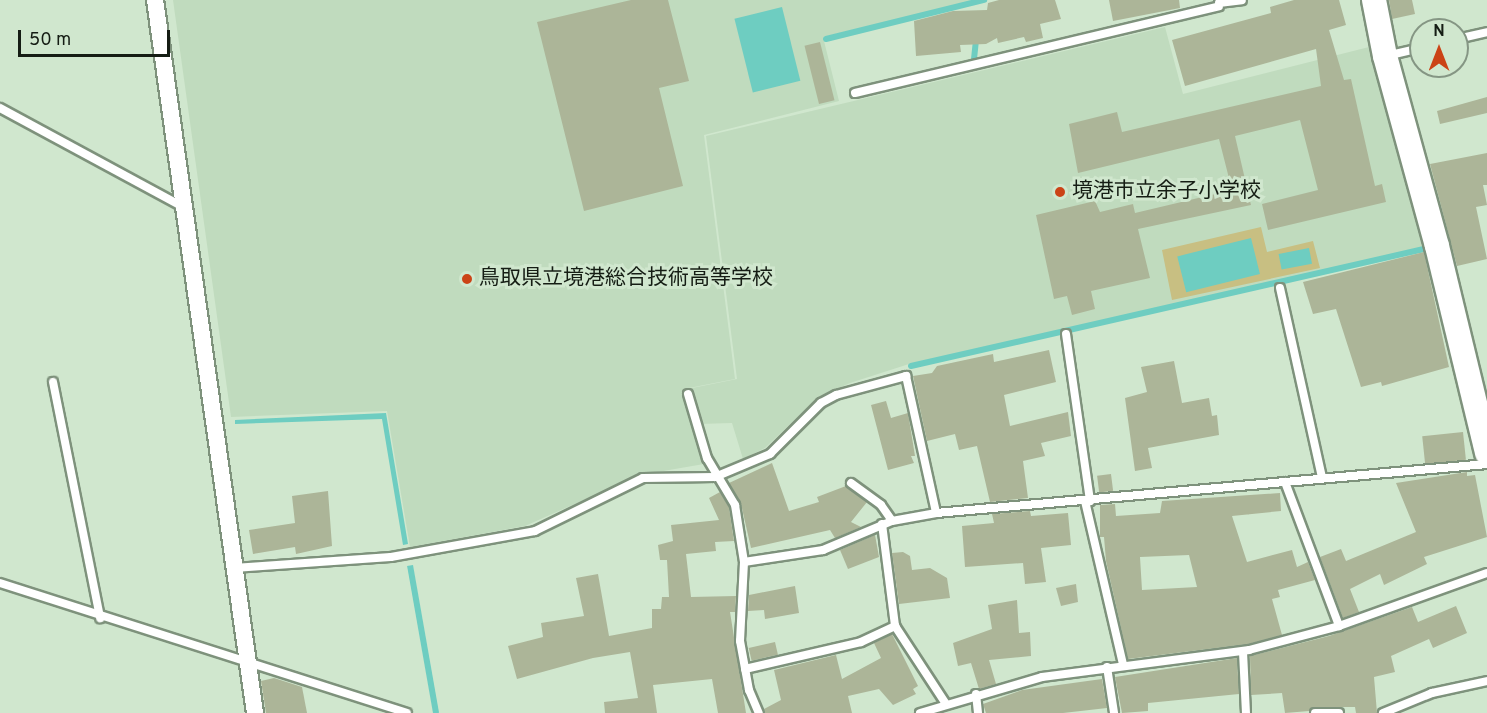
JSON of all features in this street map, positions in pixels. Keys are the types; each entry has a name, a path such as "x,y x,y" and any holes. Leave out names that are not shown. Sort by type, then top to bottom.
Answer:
{"street":[{"path":"155,0 255,713"},
{"path":"1374,0 1385,56 1437,246 1487,453"}],"lane":[{"path":"855,93 1219,3 1242,0"},
{"path":"1469,36 1487,32"},
{"path":"1385,56 1409,51"},
{"path":"0,108 184,207"},
{"path":"1280,288 1322,478"},
{"path":"1066,334 1088,501 1123,664"},
{"path":"234,568 391,557 535,531 644,478 715,477 770,453 810,413 836,395 906,376 936,513"},
{"path":"53,382 100,618"},
{"path":"688,394 715,477 735,506 744,562 740,641 745,669 759,713"},
{"path":"744,562 823,550 882,524 936,513 1487,464"},
{"path":"1285,482 1339,626"},
{"path":"851,483 881,506 892,521"},
{"path":"882,524 895,626 946,704"},
{"path":"920,713 976,694 1042,677 1123,664 1243,652 1339,626 1487,573"},
{"path":"0,584 100,618 407,713"},
{"path":"745,669 861,642 895,626"},
{"path":"1243,652 1246,713"},
{"path":"1107,667 1114,713"},
{"path":"1383,713 1432,693 1487,681"},
{"path":"976,694 978,713"},
{"path":"1315,713 1339,713"}],"shaded area":[{"name":"鳥取県立境港総合技術高等学校","path":"173,0 976,0 823,37 839,101 704,135 735,379 684,389 704,464 640,475 525,526 410,547 387,411 231,417"},
{"name":"境港市立余子小学校","path":"1165,27 1183,94 1369,47 1423,247 909,364 850,383 817,398 765,448 743,459 732,423 700,424 692,388 737,379 706,136"},
{"path":"1261,227 1267,252 1313,241 1320,268 1172,300 1162,250"}],"water":[{"path":"782,7 800,81 753,93 734,19"},
{"path":"1251,238 1260,274 1186,292 1177,256"},
{"path":"1309,248 1312,264 1282,270 1279,254"},
{"path":"386,413 408,544 403,545 382,419 235,424 235,420"},
{"path":"413,565 439,713 433,713 407,566"}],"building":[{"path":"631,0 668,0 689,81 659,88 683,186 584,211 537,22"},
{"path":"999,0 1055,0 1061,19 1040,24 1043,38 1026,42 1024,37 998,43 997,38 986,44 960,45 961,52 916,56 914,21 953,11 987,10 988,3"},
{"path":"1109,0 1179,0 1180,8 1113,21"},
{"path":"1294,0 1339,0 1346,25 1329,30 1344,80 1351,79 1375,186 1382,184 1386,202 1268,230 1262,204 1318,190 1300,120 1235,136 1251,205 1138,229 1150,278 1091,291 1095,309 1072,315 1067,296 1054,299 1036,215 1095,201 1100,212 1133,204 1135,213 1232,190 1219,139 1078,173 1069,124 1117,112 1122,132 1321,86 1316,49 1185,86 1172,40 1271,13 1270,7"},
{"path":"1389,0 1412,0 1415,14 1392,19"},
{"path":"820,42 835,100 819,104 804,46"},
{"path":"1487,97 1487,113 1440,124 1437,111"},
{"path":"1487,153 1487,185 1483,185 1487,205 1476,207 1487,259 1457,266 1430,164"},
{"path":"1424,252 1449,367 1382,386 1381,382 1361,387 1336,309 1313,314 1303,282"},
{"path":"1049,350 1056,382 1004,395 1010,426 1068,412 1071,436 1041,443 1045,456 1023,461 1028,498 990,502 977,446 959,450 955,434 927,441 913,376 932,373 937,366 993,354 994,362"},
{"path":"1174,361 1182,403 1209,398 1212,416 1217,415 1219,435 1148,448 1152,468 1135,471 1125,398 1147,392 1141,367"},
{"path":"886,401 891,418 908,413 915,456 911,456 914,463 888,470 871,405"},
{"path":"1463,432 1466,460 1425,464 1422,436"},
{"path":"772,463 789,511 819,502 817,497 846,486 867,502 851,522 861,527 835,538 830,530 751,548 741,504 729,483"},
{"path":"1467,472 1467,476 1475,475 1487,537 1424,557 1427,564 1384,585 1380,574 1350,589 1359,612 1343,618 1320,557 1341,549 1346,561 1416,532 1396,483"},
{"path":"1111,474 1113,491 1099,493 1097,476"},
{"path":"328,491 332,546 296,554 295,547 253,554 249,530 295,523 292,496"},
{"path":"720,492 729,507 734,541 715,542 716,551 686,554 691,597 736,596 735,612 730,612 746,713 718,713 712,679 653,685 657,713 605,713 604,702 638,698 630,652 593,658 517,679 508,646 543,637 541,623 584,616 576,578 598,574 609,636 652,628 652,609 661,609 662,597 669,597 667,560 660,560 658,545 673,541 671,525 719,520 709,498"},
{"path":"1280,493 1281,511 1232,516 1247,562 1292,550 1297,567 1308,562 1315,580 1278,590 1280,597 1272,599 1282,635 1248,644 1128,659 1106,561 1104,537 1100,537 1100,505 1115,504 1116,516 1160,513 1162,501","holes":["1189,555 1197,587 1142,590 1140,557"]},
{"path":"1030,511 1031,516 1068,513 1071,545 1041,548 1046,582 1025,584 1023,563 965,567 962,526 994,523 992,514"},
{"path":"875,535 879,557 848,569 840,550"},
{"path":"903,552 910,556 912,570 930,568 947,578 950,598 899,604 892,553"},
{"path":"1076,584 1078,602 1061,606 1056,588"},
{"path":"795,586 799,613 765,619 764,610 748,611 749,595"},
{"path":"1017,600 1019,633 1030,632 1031,656 989,660 996,684 979,689 971,663 958,666 953,643 992,629 988,605"},
{"path":"1456,606 1467,633 1433,648 1429,639 1391,656 1395,672 1374,677 1377,713 1356,713 1355,707 1315,707 1309,711 1285,713 1282,693 1251,695 1250,656 1329,636 1412,607 1418,622"},
{"path":"892,634 918,686 913,689 916,694 893,705 879,689 848,696 852,713 765,713 764,709 781,700 774,670 836,655 842,679 881,658 874,643"},
{"path":"775,642 778,655 752,661 749,648"},
{"path":"1237,658 1239,694 1148,703 1148,711 1122,713 1115,677"},
{"path":"274,678 302,687 307,713 266,713 261,681"},
{"path":"1102,679 1107,708 1063,713 986,713 983,704 1022,690"}],"waterway":[{"path":"826,39 984,0"},
{"path":"974,59 976,39"},
{"path":"911,366 1424,249"}],"place":[{"name":"境港市立余子小学校","path":"1060,192"},
{"name":"鳥取県立境港総合技術高等学校","path":"467,279"}]}
